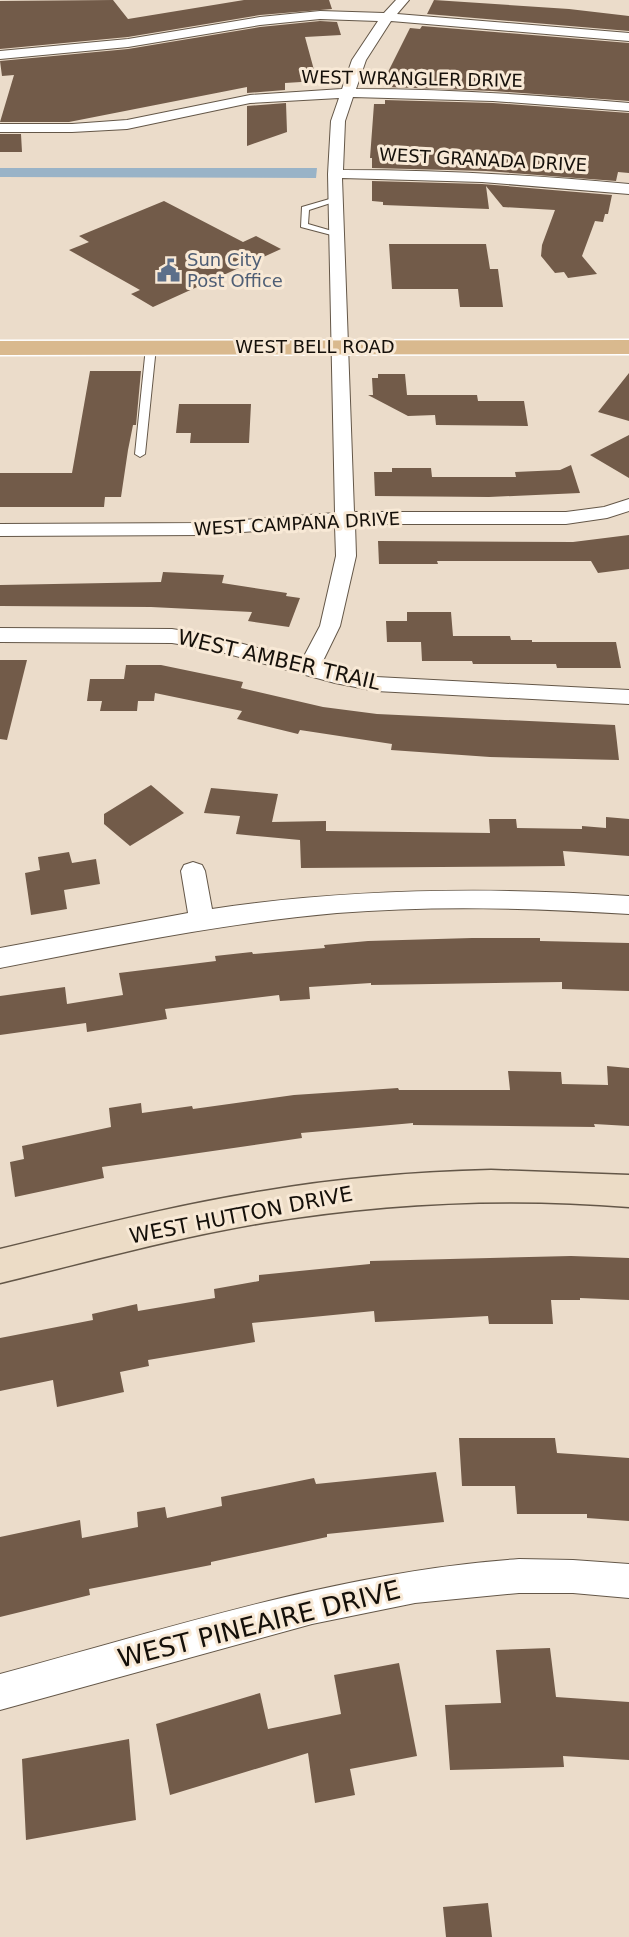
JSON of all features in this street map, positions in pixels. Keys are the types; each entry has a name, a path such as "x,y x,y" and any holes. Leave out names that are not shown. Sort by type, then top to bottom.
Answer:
{"main road":[{"name":"WEST BELL ROAD","path":"35,327 629,347"},
{"name":"WEST BELL ROAD","path":"0,348 152,347 339,337 629,327"}],"street":[{"path":"309,668 330,626 346,556 336,235 335,174 338,122 359,60 387,17 403,0"},
{"path":"0,55 128,43 272,20 320,15 387,17 629,37"},
{"name":"WEST WRANGLER DRIVE","path":"0,128 92,128 145,122 263,97 347,93 441,94 629,107"},
{"path":"195,112 208,124"},
{"name":"WEST GRANADA DRIVE","path":"335,174 428,174 629,189"},
{"name":"WEST CAMPANA DRIVE","path":"0,530 204,529 345,519 566,518 607,512 629,505"},
{"name":"WEST AMBER TRAIL","path":"0,635 172,636 210,642 354,680 398,686 629,697"},
{"path":"193,871 202,920"},
{"path":"0,958 202,920 296,908 389,901 526,899 629,905"},
{"name":"WEST HUTTON DRIVE","path":"0,1266 249,1209 363,1192 509,1185 629,1191"},
{"name":"WEST PINEAIRE DRIVE","path":"0,1692 291,1611 394,1588 448,1580 505,1576 566,1576 629,1581"}],"lane":[{"path":"336,200 305,209 304,225 336,235"},
{"path":"140,454 152,347"}],"water":[{"path":"0,168 317,168 316,178 0,177"}],"building":[{"path":"113,0 128,19 244,0 329,0 332,9 260,15 128,37 0,49 0,1"},
{"path":"434,0 569,9 629,16 629,31 427,14"},
{"path":"320,21 337,22 341,35 305,37 317,81 285,83 285,90 247,93 247,87 69,122 0,122 14,75 2,76 0,61 128,49 260,27"},
{"path":"422,26 629,43 629,101 493,91 386,87 386,76 410,28 420,29"},
{"path":"385,100 493,103 629,113 629,173 618,172 616,181 486,171 372,168 372,158 370,158 374,104 385,104"},
{"path":"286,103 287,132 247,146 247,106"},
{"path":"0,134 21,134 22,152 0,152"},
{"path":"372,181 482,184 612,195 608,214 605,214 603,222 595,221 582,256 597,274 568,278 564,272 555,273 541,256 542,245 555,210 503,207 486,186 489,209 383,205 383,202 372,201"},
{"name":"Sun City Post Office","path":"164,201 243,242 256,236 281,249 153,307 131,294 140,290 69,250 89,242 79,236"},
{"path":"389,244 486,244 490,269 498,269 503,307 460,307 458,289 392,289"},
{"path":"90,371 141,371 136,425 133,425 121,497 105,497 104,507 0,507 0,473 72,473"},
{"path":"629,373 629,421 598,412"},
{"path":"378,374 405,374 407,395 477,395 478,401 524,401 528,426 436,425 435,415 408,416 368,395 373,395 372,378 378,378"},
{"path":"179,404 251,404 249,443 190,443 191,433 176,433"},
{"path":"629,435 629,478 590,455"},
{"path":"571,465 580,493 489,497 375,496 374,472 392,472 392,468 431,468 432,477 516,477 515,472 560,470"},
{"path":"629,535 629,569 598,573 591,561 437,561 438,564 379,564 378,541 573,542"},
{"path":"163,572 224,575 222,583 287,593 286,596 300,598 289,627 248,621 252,612 151,607 0,606 0,585 161,582"},
{"path":"407,612 451,612 453,636 510,636 511,640 532,640 532,642 616,642 621,668 557,668 556,664 473,664 472,661 422,661 421,642 387,642 386,621 407,621"},
{"path":"0,660 27,660 7,740 0,739"},
{"path":"126,665 161,665 243,682 241,688 323,707 377,714 615,725 619,760 490,757 391,750 392,744 300,730 298,734 237,719 242,711 155,693 154,701 138,701 137,711 100,711 102,701 87,701 90,679 124,679"},
{"path":"151,785 184,813 130,846 104,824 104,814"},
{"path":"211,788 278,794 272,822 326,821 326,831 490,833 489,819 516,819 517,828 582,829 582,826 606,828 606,817 629,819 629,856 563,851 565,866 301,868 300,840 236,834 240,816 204,813"},
{"path":"69,852 72,863 96,859 100,884 64,890 67,909 31,915 25,873 40,870 38,857"},
{"path":"540,938 540,941 629,943 629,991 562,989 562,982 371,985 371,983 309,987 310,999 280,1001 279,995 165,1009 167,1019 87,1032 86,1023 0,1035 0,996 65,987 67,1004 123,995 119,973 216,961 215,956 325,948 324,945 368,941"},
{"path":"607,1066 629,1068 629,1126 594,1124 595,1127 413,1125 413,1123 301,1133 302,1138 102,1167 104,1178 15,1197 10,1162 24,1159 22,1146 111,1127 109,1108 141,1103 142,1113 192,1106 193,1109 294,1095 398,1088 399,1090 510,1090 508,1071 561,1072 562,1084 608,1085"},
{"path":"571,1256 629,1258 629,1300 580,1298 580,1300 551,1300 553,1324 489,1324 488,1316 375,1322 374,1311 252,1323 255,1342 148,1360 149,1366 120,1372 124,1392 57,1407 53,1380 0,1391 0,1338 93,1320 92,1314 137,1304 138,1311 215,1298 214,1289 259,1281 259,1275 370,1264 370,1261"},
{"path":"459,1438 555,1438 557,1453 629,1458 629,1521 587,1518 587,1514 517,1514 515,1486 462,1486"},
{"path":"436,1472 444,1522 327,1534 327,1537 211,1562 211,1565 89,1589 90,1595 0,1617 0,1537 80,1520 82,1538 138,1527 137,1512 165,1507 167,1518 222,1506 221,1497 314,1478 316,1484"},
{"path":"550,1648 556,1697 629,1702 629,1760 563,1756 564,1767 450,1770 445,1705 501,1703 496,1650"},
{"path":"399,1663 417,1756 350,1769 355,1795 315,1803 308,1753 170,1795 156,1724 260,1693 268,1729 341,1714 334,1675"},
{"path":"129,1739 136,1820 26,1840 22,1759"},
{"path":"488,1903 492,1937 446,1937 443,1907"}],"place":[{"name":"Sun City Post Office","path":"169,270"}]}
